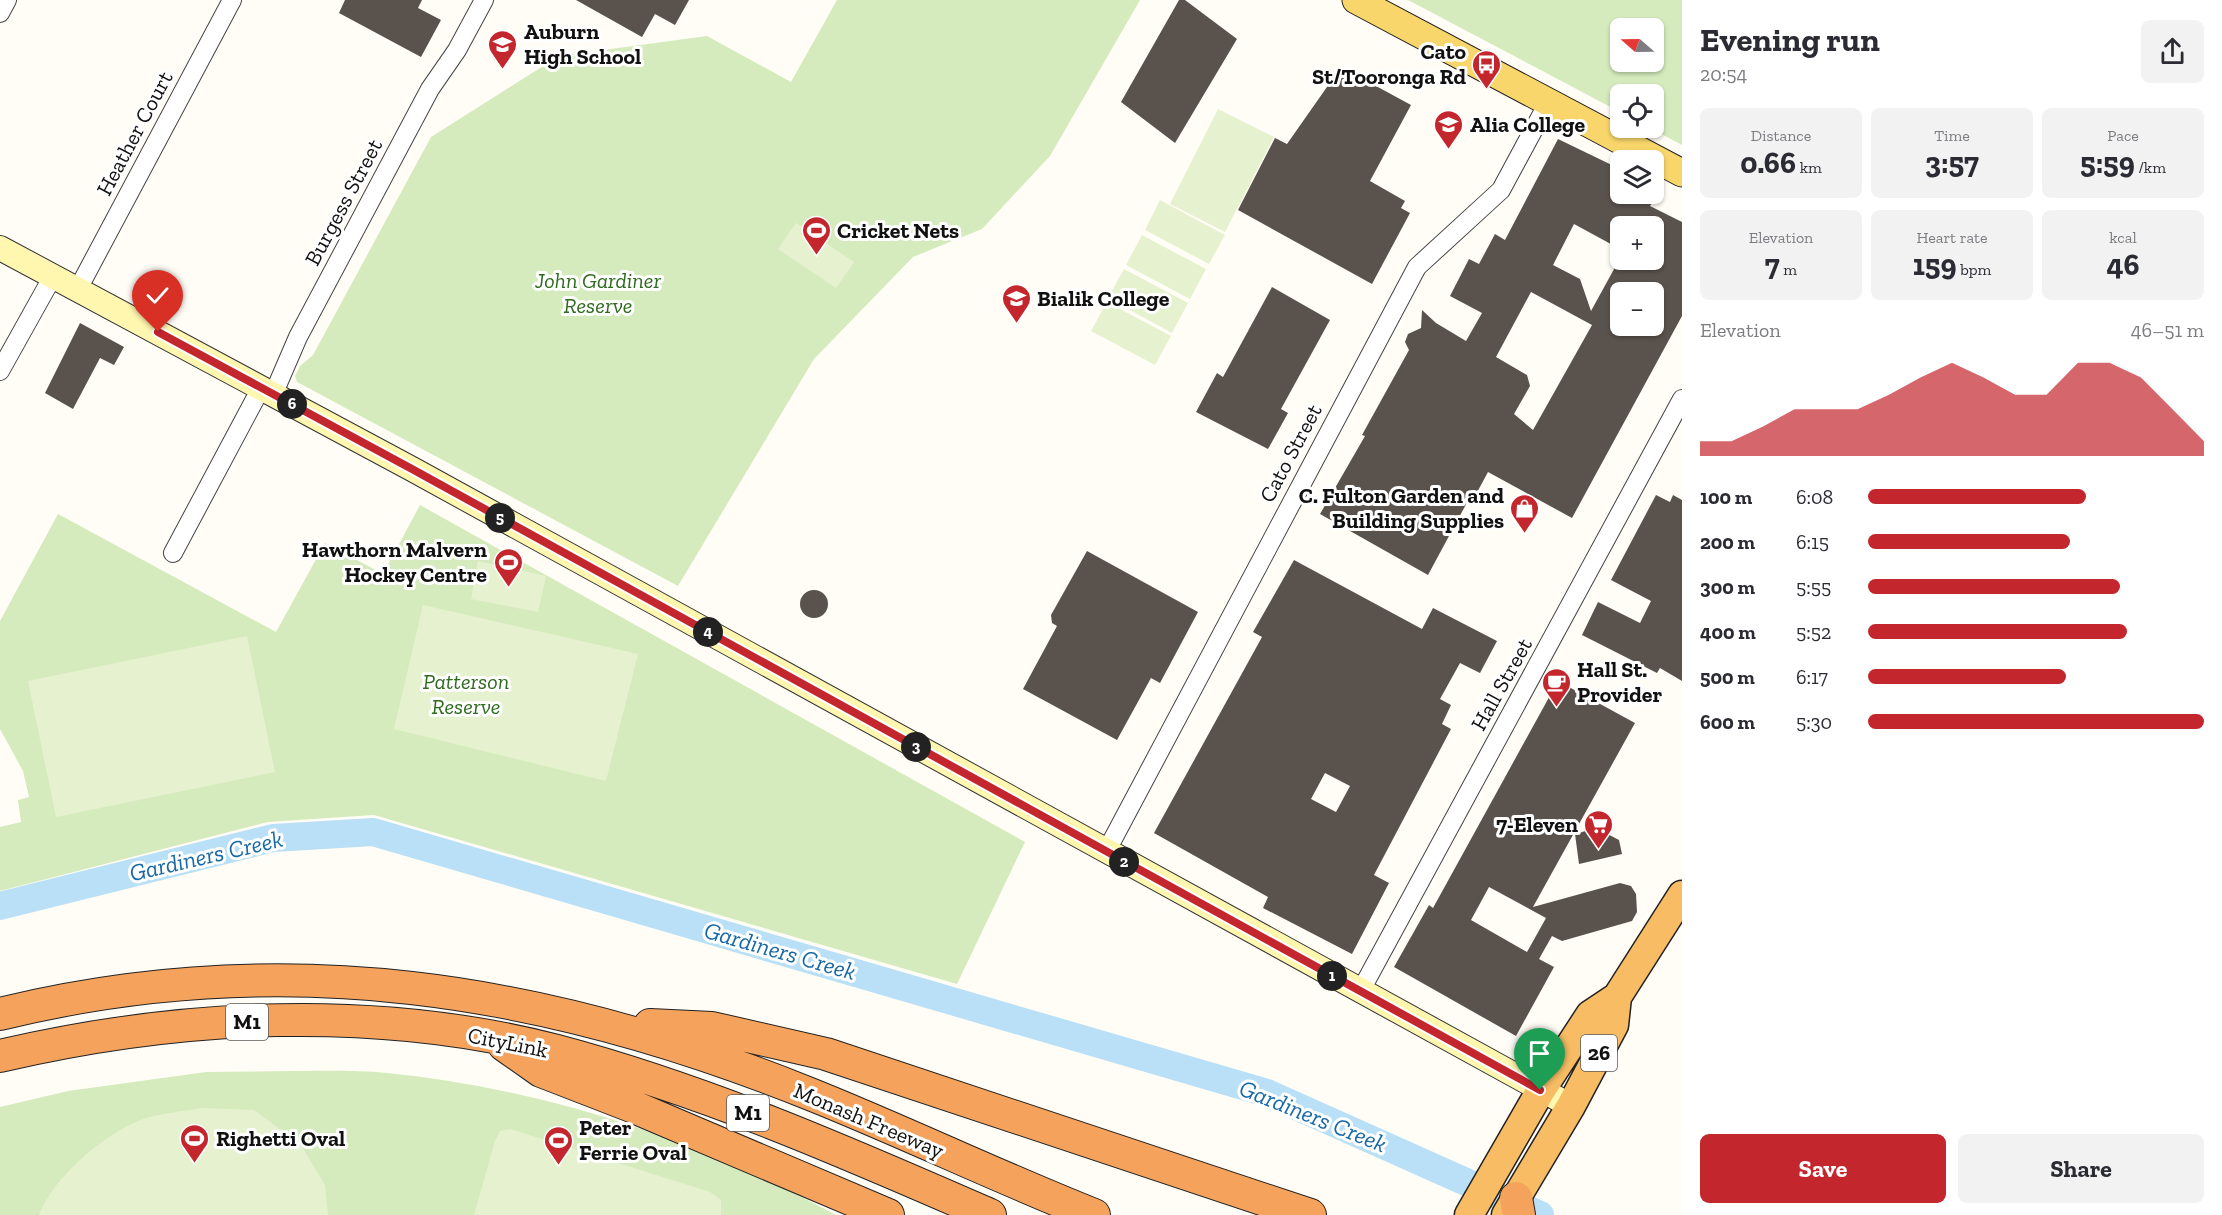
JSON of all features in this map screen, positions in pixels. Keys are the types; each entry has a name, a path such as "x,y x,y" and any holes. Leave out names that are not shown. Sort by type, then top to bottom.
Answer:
{"highway":[{"name":"26","path":"1469,1215 1540,1090 1590,1015 1617,997 1682,895"},
{"name":"CityLink","path":"0,1014 137,989 231,981 294,980 435,990 509,1001 607,1024"},
{"name":"26","path":"1518,1200 1614,1025 1617,997"},
{"name":"CityLink","path":"0,1056 112,1034 244,1022 369,1023 435,1029 556,1051 718,1102 804,1134 990,1215"},
{"name":"Monash Freeway","path":"607,1024 728,1063 809,1093 1094,1215"},
{"path":"607,1024 712,1028 826,1054 1310,1215"},
{"path":"496,1039 541,1071 634,1107 888,1215"}],"main road":[{"path":"1359,1 1682,173"},
{"path":"0,248 266,391 1571,1106"}],"street":[{"path":"0,14 7,0"},
{"name":"Heather Court","path":"78,289 232,0"},
{"name":"Burgess Street","path":"173,553 298,337 430,89 447,46 472,0"},
{"name":"Burgess Street","path":"430,89 457,50 484,0"},
{"name":"Cato Street","path":"1106,852 1417,267 1501,190 1549,101"},
{"path":"0,371 53,276"},
{"name":"Hall Street","path":"1360,992 1682,399"}],"green space":[{"name":"John Gardiner Reserve","path":"837,0 1140,0 1050,156 982,229 913,257 814,359 678,586 297,382 295,376 300,366 313,355 431,137 559,56 707,36 791,82"},
{"path":"1408,0 1682,0 1682,145 1664,135 1664,84 1610,84 1610,107"},
{"path":"1218,109 1274,137 1225,232 1170,204"},
{"path":"1160,200 1225,235 1209,264 1145,230"},
{"name":"Cricket Nets","path":"796,223 854,262 836,288 778,249"},
{"path":"1142,235 1206,269 1190,299 1126,265"},
{"path":"1124,269 1188,303 1172,333 1108,298"},
{"path":"1107,302 1171,336 1155,365 1091,331"},
{"name":"Patterson Reserve","path":"420,505 1025,842 957,984 374,815 268,822 0,891 0,827 21,822 18,800 29,797 23,771 0,729 0,621 58,514 276,632 325,543 383,574"},
{"name":"Hawthorn Malvern Hockey Centre","path":"478,561 546,576 538,612 471,599"},
{"path":"423,605 638,654 606,781 394,729"},
{"path":"247,636 275,772 56,817 28,681"},
{"path":"353,1071 446,1081 505,1091 562,1105 674,1141 729,1163 836,1215 0,1215 0,1107 68,1091 206,1072"},
{"name":"Righetti Oval","path":"202,1108 254,1110 301,1145 325,1185 328,1215 39,1215 46,1201 67,1173 109,1137 145,1118"},
{"name":"Peter Ferrie Oval","path":"510,1129 710,1192 721,1200 721,1215 474,1215 495,1141 500,1131"}],"building":[{"path":"345,0 422,0 418,8 441,20 421,57 339,13"},
{"path":"576,0 689,0 675,25 655,14 642,37"},
{"path":"1179,0 1185,0 1237,39 1175,143 1121,102"},
{"path":"1341,67 1411,105 1370,181 1405,201 1401,208 1410,213 1372,284 1238,210 1275,138 1287,144"},
{"path":"1558,139 1610,164 1610,204 1651,204 1650,206 1682,222 1682,316 1572,518 1488,472 1474,498 1470,497 1428,575 1320,514 1365,436 1362,435 1409,350 1405,342 1408,334 1421,328 1422,310 1436,323 1466,341 1482,313 1450,296 1469,259 1479,264 1495,234 1505,240","holes":["1531,292 1592,325 1533,430 1514,414 1530,386 1527,375 1496,357"]},
{"path":"1272,287 1330,320 1281,409 1288,413 1268,449 1196,412 1217,373 1223,377"},
{"path":"80,323 124,347 114,365 100,358 73,409 45,393"},
{"path":"1656,495 1670,502 1673,495 1682,500 1682,681 1660,668 1657,673 1582,635 1598,602 1640,623 1651,601 1611,580"},
{"path":"1087,551 1198,612 1160,683 1151,678 1117,740 1023,689 1057,626 1052,623 1051,615"},
{"path":"1294,560 1422,629 1433,608 1497,641 1480,673 1460,663 1440,699 1451,705 1442,724 1451,729 1374,875 1389,883 1352,954 1263,908 1268,897 1154,833 1262,637 1253,632","holes":["1325,773 1350,786 1336,812 1311,799"]},
{"path":"814,590 824,594 828,604 824,614 814,618 804,614 800,604 804,594"},
{"path":"1558,681 1635,723 1533,907 1620,883 1631,886 1636,894 1637,912 1632,921 1562,941 1552,936 1539,959 1554,967 1516,1036 1394,967 1429,905 1433,908","holes":["1489,887 1546,918 1527,952 1471,920"]},
{"name":"7-Eleven","path":"1596,828 1619,840 1622,854 1579,864 1575,834"}],"waterway":[{"name":"Gardiners Creek","path":"0,906 273,838 373,832 1267,1093 1540,1215"}],"place":[{"name":"Auburn High School","path":"503,70"},
{"name":"Cato St/Tooronga Rd","path":"1487,90"},
{"name":"Alia College","path":"1449,150"},
{"name":"Cricket Nets","path":"816,256"},
{"name":"Bialik College","path":"1016,324"},
{"name":"C. Fulton Garden and Building Supplies","path":"1525,534"},
{"name":"Hawthorn Malvern Hockey Centre","path":"508,588"},
{"name":"Hall St. Provider","path":"1556,708"},
{"name":"7-Eleven","path":"1599,850"},
{"name":"Righetti Oval","path":"195,1164"},
{"name":"Peter Ferrie Oval","path":"558,1166"}],"route":[{"path":"158,332 412,469 1540,1090"}]}
